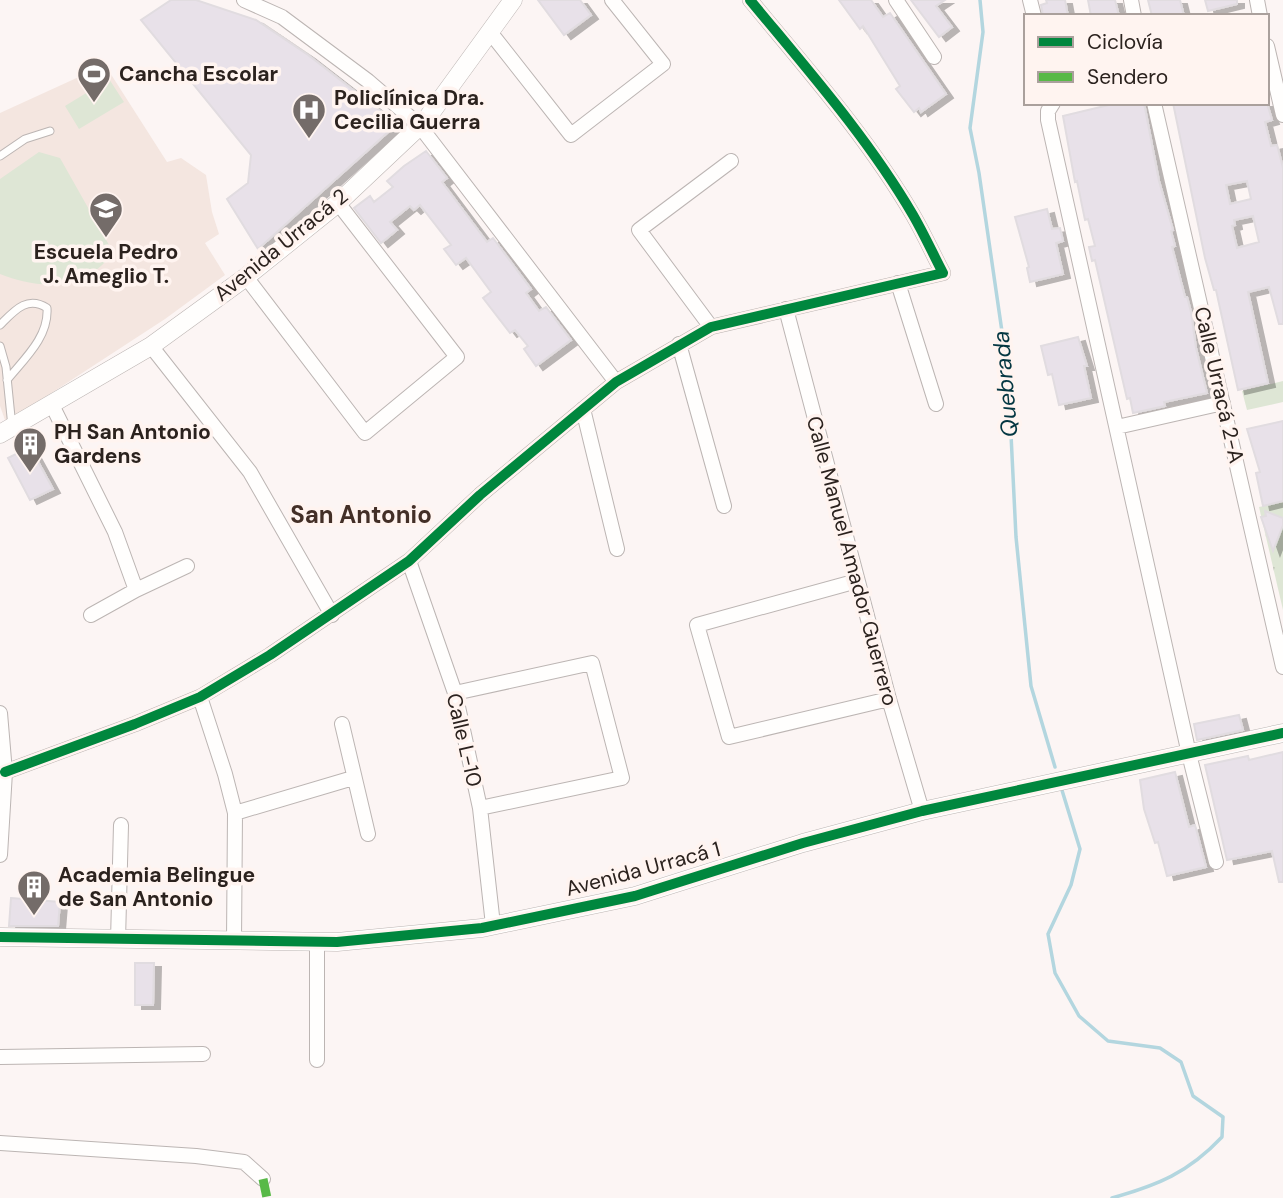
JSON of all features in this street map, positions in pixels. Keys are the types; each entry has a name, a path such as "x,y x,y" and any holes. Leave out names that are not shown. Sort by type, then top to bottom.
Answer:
{"street":[{"path":"244,0 282,17 368,81 419,125 616,382"},
{"name":"Avenida Urracá 2","path":"6,431 151,346 246,277 338,202 419,125 513,0"},
{"path":"489,32 571,135 663,64 612,0"},
{"path":"5,772 200,697 270,656 409,561 480,495 616,382 679,344 711,327 943,273 914,216 884,172 834,102 750,0"},
{"path":"896,0 934,57"},
{"path":"1269,56 1283,115"},
{"path":"1052,105 1048,111 1048,120 1189,754 1216,862"},
{"name":"Calle Urracá 2-A","path":"1154,105 1283,667"},
{"path":"711,327 639,230 731,161"},
{"path":"246,277 365,433 457,357 338,202"},
{"path":"898,283 936,404"},
{"name":"Calle Manuel Amador Guerrero","path":"786,309 857,581 922,811"},
{"path":"679,344 724,506"},
{"path":"151,346 250,472 332,615"},
{"path":"1116,427 1223,403"},
{"path":"52,405 114,533 136,590"},
{"path":"583,409 617,549"},
{"name":"Calle L-10","path":"409,561 455,693 480,808 494,925"},
{"path":"91,615 187,566"},
{"path":"857,581 697,625 729,737 889,699"},
{"path":"455,693 592,663 622,778 480,808"},
{"path":"200,697 235,813 234,942"},
{"path":"0,713 5,772 0,855"},
{"path":"342,724 368,834"},
{"name":"Avenida Urracá 1","path":"0,937 317,942 494,925 635,896 803,843 922,811 1283,733"},
{"path":"235,813 353,778"},
{"path":"118,940 121,825"},
{"path":"317,942 317,1060"},
{"path":"0,1057 203,1054"},
{"path":"0,1143 232,1160 244,1162 263,1179"}],"lane":[{"path":"0,156 25,139 50,131"},
{"path":"0,325 19,307 30,302 40,303 47,308 48,318 40,340 7,380"},
{"path":"0,346 7,380 6,431"}],"shaded area":[{"name":"Escuela Pedro J. Ameglio T.","path":"105,65 167,162 181,158 206,175 212,212 219,234 205,243 225,275 165,319 30,407 5,420 0,406 0,113"}],"green space":[{"name":"Cancha Escolar","path":"109,79 124,102 79,129 65,106"},
{"path":"39,152 60,158 113,252 90,274 61,284 30,283 0,274 0,179"},
{"path":"1283,381 1283,402 1247,410 1242,391"},
{"path":"1283,502 1283,610 1259,507"}],"building":[{"name":"Policlínica Dra. Cecilia Guerra","path":"171,0 196,0 256,20 308,55 397,124 258,249 227,199 248,183 251,155 141,20"},
{"path":"538,0 580,0 591,15 564,35"},
{"path":"839,0 871,0 883,17 890,13 946,94 921,112 919,108 914,112 896,89 900,86 863,26 860,29"},
{"path":"911,0 945,0 936,6 952,27 939,37"},
{"path":"1046,0 1065,0 1068,14 1043,14 1041,5 1047,3"},
{"path":"1088,0 1115,0 1118,14 1091,14"},
{"path":"1148,0 1180,0 1184,14 1152,14"},
{"path":"1205,0 1237,0 1237,4 1208,11"},
{"path":"1109,105 1144,105 1159,181 1173,230 1171,231 1175,246 1172,247 1191,312 1207,393 1164,402 1165,406 1133,413 1130,398 1127,399 1095,260 1092,261 1089,247 1095,246 1088,219 1085,220 1077,181 1075,182 1063,116"},
{"path":"1173,105 1268,105 1272,120 1265,122 1271,146 1277,145 1283,168 1283,324 1279,324 1269,287 1248,292 1268,383 1238,390","holes":["1247,181 1251,199 1230,204 1226,185","1253,216 1259,242 1237,248 1232,226 1235,225 1234,220"]},
{"path":"426,151 447,178 442,182 487,242 493,238 531,289 526,293 539,311 546,307 571,340 536,366 524,349 528,346 515,330 510,333 483,298 491,292 466,258 456,265 444,249 451,245 420,205 414,210 410,206 390,222 397,230 381,243 354,208 370,196 374,202 393,187 387,181"},
{"path":"1047,209 1052,229 1060,228 1063,241 1056,243 1063,274 1030,282 1029,267 1015,217"},
{"path":"1078,337 1087,366 1084,366 1091,398 1059,405 1052,374 1048,375 1041,346"},
{"path":"1283,421 1283,501 1263,506 1256,473 1260,472 1247,429"},
{"name":"PH San Antonio Gardens","path":"30,447 53,489 30,500 8,458"},
{"path":"1265,511 1283,518 1273,551 1261,517 1266,516"},
{"path":"1239,715 1243,730 1197,740 1194,724"},
{"path":"1283,752 1283,882 1279,882 1272,851 1227,860 1205,765 1248,756 1249,760"},
{"path":"1175,772 1189,827 1195,825 1206,867 1167,876 1158,842 1155,843 1144,809 1140,780"},
{"name":"Academia Belingue de San Antonio","path":"11,898 60,902 58,926 9,926"},
{"path":"135,963 154,963 153,1005 135,1005"}],"waterway":[{"name":"Quebrada","path":"980,0 983,32 970,128 1008,373 1016,537 1031,686 1055,767"},
{"name":"Quebrada","path":"1061,787 1080,849 1071,885 1048,934 1055,973 1079,1016 1108,1041 1160,1048 1181,1062 1193,1096 1223,1117 1222,1137 1197,1160 1172,1176 1112,1198"}],"marked path":[{"path":"263,1179 267,1198"}],"cycle path":[{"path":"5,772 200,697 270,655 409,561 480,495 616,382 711,327 943,273 913,215 877,159 836,104 750,0"},
{"path":"0,937 337,942 482,928 635,896 803,843 922,811 1283,733"}],"place":[{"name":"Cancha Escolar","path":"94,104"},
{"name":"Policlínica Dra. Cecilia Guerra","path":"309,140"},
{"name":"Escuela Pedro J. Ameglio T.","path":"106,239"},
{"name":"PH San Antonio Gardens","path":"30,474"},
{"name":"Academia Belingue de San Antonio","path":"34,917"}],"district":[{"name":"San Antonio","path":"361,514"}]}
